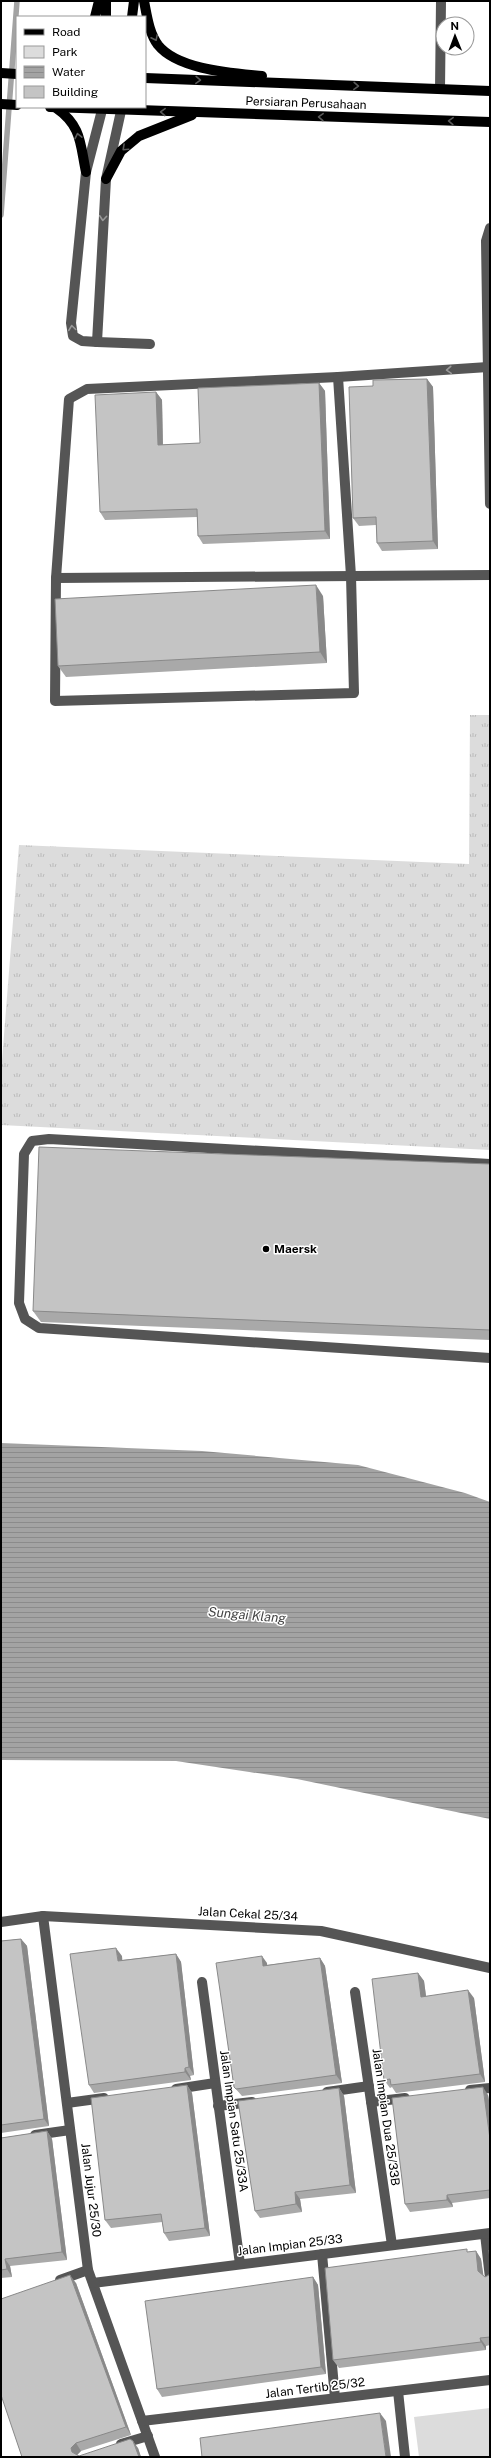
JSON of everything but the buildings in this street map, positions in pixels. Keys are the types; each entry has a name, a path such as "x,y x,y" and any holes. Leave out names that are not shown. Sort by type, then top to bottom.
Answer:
{"main road":[{"path":"95,16 99,1"},
{"path":"106,1 106,16"},
{"path":"132,16 134,1"},
{"path":"144,1 150,28 157,44 167,54 207,69 335,85"},
{"path":"1,73 16,74"},
{"name":"Persiaran Perusahaan","path":"146,78 490,91"},
{"path":"1,104 16,105"},
{"path":"57,108 70,118 76,129 86,172"},
{"name":"Persiaran Perusahaan","path":"79,108 490,122"},
{"path":"106,180 121,151 138,136 197,113"}],"street":[{"path":"440,89 441,1"},
{"path":"102,109 86,172 71,323 73,336 82,341 150,344"},
{"path":"97,342 106,180 121,109"},
{"path":"490,228 486,241 490,504"},
{"path":"338,378 351,576 354,693 55,701 56,578 69,399 87,389 338,378 488,367"},
{"path":"56,578 490,575"},
{"path":"490,1164 49,1139 32,1141 24,1154 19,1303 25,1319 39,1328 490,1358"},
{"name":"Jalan Cekal 25/34","path":"1,1922 43,1916 321,1931 490,1968"},
{"name":"Jalan Jujur 25/30","path":"43,1916 88,2270 155,2457"},
{"name":"Jalan Impian Satu 25/33A","path":"202,1982 240,2264"},
{"name":"Jalan Impian Dua 25/33B","path":"355,1992 392,2245"},
{"path":"168,2090 215,2083"},
{"path":"314,2094 369,2086"},
{"path":"458,2092 490,2088"},
{"path":"371,2102 419,2096"},
{"path":"67,2103 114,2097"},
{"path":"218,2106 266,2100"},
{"path":"24,2136 70,2130"},
{"path":"487,2233 490,2278"},
{"name":"Jalan Impian 25/33","path":"93,2283 487,2233"},
{"path":"322,2254 335,2398"},
{"path":"52,2283 88,2270"},
{"name":"Jalan Tertib 25/32","path":"142,2421 490,2380"},
{"path":"398,2391 405,2457"},
{"path":"112,2448 148,2436"}],"green space":[{"path":"470,715 490,715 490,1150 1,1125 1,1073 19,845 469,864"},
{"path":"490,2408 490,2457 419,2457 414,2417"}],"water":[{"name":"Sungai Klang","path":"1,1443 202,1451 358,1465 465,1493 490,1502 490,1819 297,1779 176,1761 1,1760"}],"waterway":[{"path":"1,215 17,1"}],"place":[{"name":"Maersk","path":"266,1249"}]}
